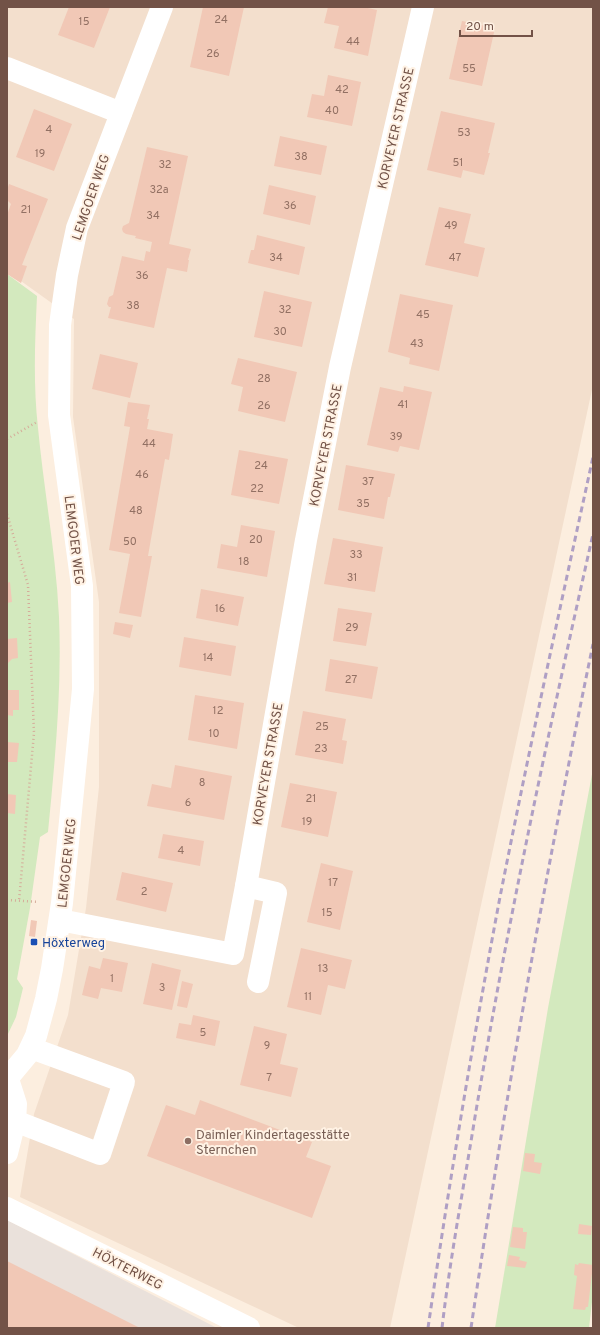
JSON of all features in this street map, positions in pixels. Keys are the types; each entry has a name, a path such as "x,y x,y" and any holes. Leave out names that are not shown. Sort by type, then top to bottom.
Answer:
{"street":[{"name":"LEMGOER WEG","path":"7,1079 27,1055 36,1036 52,969 60,920 83,689 82,586 59,415 60,325 67,275 77,228 162,7"},
{"name":"KORVEYER STRASSE","path":"233,954 306,540 340,367 423,7"},
{"path":"7,68 121,113"},
{"path":"246,886 276,893 258,982"},
{"path":"60,920 262,960"},
{"path":"15,1121 100,1154 124,1082 31,1048"},
{"path":"7,1079 16,1104 15,1121 7,1153"},
{"name":"HÖXTERWEG","path":"7,1208 249,1328"}],"path":[{"path":"7,439 37,422"},
{"path":"7,514 28,584 34,733 19,901"},
{"path":"7,900 30,902"}],"shaded area":[{"path":"7,7 593,7 593,385 390,1328 299,1328 20,1197 34,1114 68,1015 86,908 99,787 99,602 73,417 74,319 7,271"},
{"path":"7,1220 217,1328 7,1328"}],"green space":[{"path":"7,274 37,296 35,362 36,412 55,570 59,617 60,671 48,832 40,837 30,908 17,979 23,988 16,1017 7,1036"},
{"path":"593,769 593,1293 589,1328 495,1328 548,1008"}],"building":[{"path":"69,7 110,7 94,48 58,35"},
{"path":"203,7 244,7 229,76 190,67"},
{"path":"328,7 363,7 377,10 368,56 334,48 339,26 324,23"},
{"path":"462,21 495,28 482,86 449,79"},
{"path":"328,75 361,82 352,126 307,117 312,94 324,96"},
{"path":"34,109 72,124 54,171 16,157"},
{"path":"441,111 495,123 488,153 490,153 484,175 463,170 461,178 427,170"},
{"path":"280,136 327,146 321,175 274,166"},
{"path":"147,147 188,156 169,244 191,249 187,272 167,268 154,328 108,318 111,307 107,304 109,297 113,295 122,256 144,261 146,251 150,252 152,242 135,238 136,236 126,234 122,229 123,226 129,223"},
{"path":"9,184 48,199 22,265 27,266 21,283 7,274 7,215 11,204 7,200 7,190"},
{"path":"269,185 316,196 310,225 263,214"},
{"path":"439,207 471,214 464,243 485,248 478,277 425,265"},
{"path":"257,235 305,247 299,275 248,263 251,250 254,250"},
{"path":"264,291 312,302 302,347 254,337"},
{"path":"400,294 453,305 439,371 409,364 410,358 388,352"},
{"path":"100,354 138,363 130,398 92,389"},
{"path":"238,358 297,372 285,422 238,411 243,387 231,384"},
{"path":"404,386 432,392 419,450 400,446 398,452 367,445 380,387 403,392"},
{"path":"128,402 150,405 147,419 149,419 147,429 173,434 169,460 165,459 148,556 152,556 141,617 119,613 130,554 109,550 130,427 124,426"},
{"path":"239,450 288,459 279,504 231,495"},
{"path":"346,465 395,474 390,497 388,497 384,519 338,510"},
{"path":"241,525 275,531 267,577 217,568 221,544 237,547"},
{"path":"333,538 383,547 375,592 324,584"},
{"path":"10,582 12,602 7,603 7,583"},
{"path":"201,589 244,597 238,626 196,618"},
{"path":"338,608 372,613 366,646 333,641"},
{"path":"115,622 133,625 130,638 113,634"},
{"path":"184,637 236,646 231,676 179,667"},
{"path":"17,638 18,658 12,659 7,664 7,639"},
{"path":"330,659 378,667 372,699 325,691"},
{"path":"7,690 19,690 19,710 13,710 13,716 7,715"},
{"path":"195,695 244,703 237,749 188,740"},
{"path":"303,711 346,719 342,740 347,741 343,764 295,755"},
{"path":"7,742 19,743 17,762 7,762"},
{"path":"175,765 232,776 224,820 147,806 152,784 171,788"},
{"path":"290,783 337,792 328,837 281,827"},
{"path":"7,794 16,795 15,814 7,813"},
{"path":"163,834 204,841 200,866 158,858"},
{"path":"321,863 353,871 340,930 307,922"},
{"path":"122,872 173,883 166,912 116,900"},
{"path":"31,920 37,921 35,937 29,936"},
{"path":"301,948 352,960 345,989 328,985 321,1015 287,1007"},
{"path":"103,958 128,963 122,992 101,988 98,999 82,995 89,966 100,969"},
{"path":"152,963 181,970 172,1010 143,1004"},
{"path":"182,981 193,984 187,1008 177,1006"},
{"path":"193,1015 220,1021 215,1046 176,1038 179,1023 191,1025"},
{"path":"254,1026 287,1034 280,1064 298,1068 291,1097 240,1085"},
{"path":"200,1100 312,1142 306,1157 331,1166 312,1218 147,1156 166,1105 195,1115"},
{"path":"525,1153 535,1154 534,1162 542,1163 540,1174 523,1171"},
{"path":"579,1224 592,1226 591,1235 578,1234"},
{"path":"513,1227 523,1228 523,1232 527,1232 525,1249 510,1247"},
{"path":"509,1255 520,1257 519,1260 527,1262 525,1268 507,1266"},
{"path":"7,1261 140,1328 7,1328"},
{"path":"579,1263 593,1265 588,1307 586,1307 585,1310 573,1309 577,1276 574,1275 575,1264 578,1265"}],"railway":[{"path":"428,1328 444,1220 480,1004 500,897 593,457"},
{"path":"442,1328 457,1225 500,975 560,680 593,534"},
{"path":"471,1328 527,985 593,644"}],"place":[{"name":"Höxterweg","path":"34,942"},
{"name":"Daimler Kindertagesstätte Sternchen","path":"188,1141"}]}
